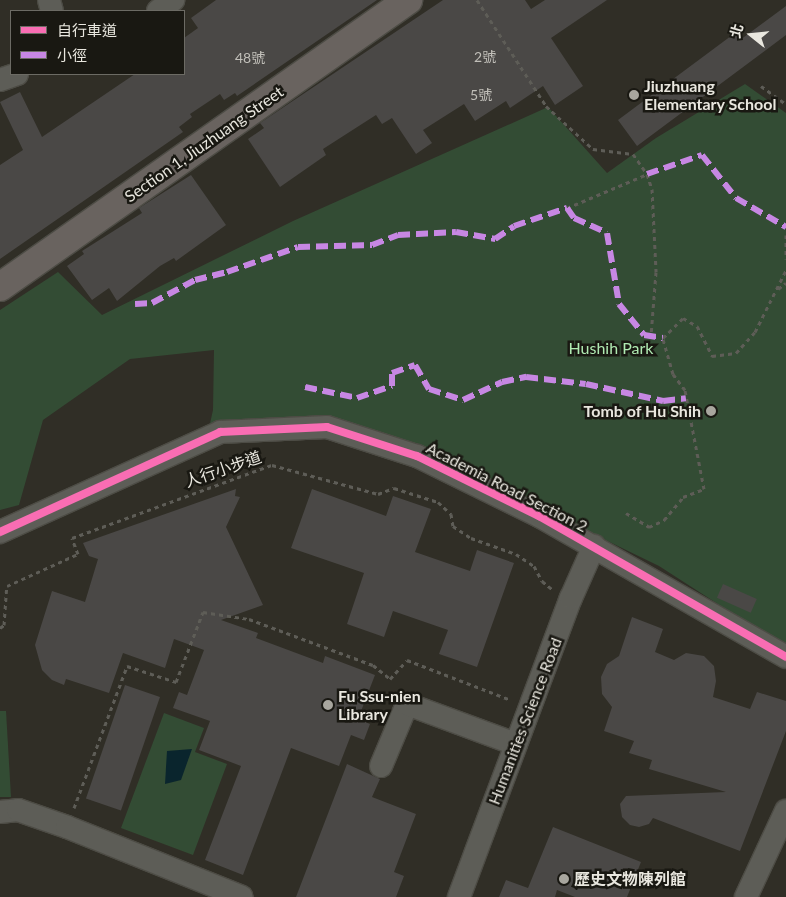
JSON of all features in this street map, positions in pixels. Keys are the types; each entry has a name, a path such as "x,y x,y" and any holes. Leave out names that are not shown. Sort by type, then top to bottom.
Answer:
{"main road":[{"name":"Section 1, Jiuzhuang Street","path":"0,287 408,0"}],"street":[{"path":"0,80 14,75"},
{"name":"Academia Road Section 2","path":"0,532 220,432 327,427 416,456 540,516 786,657"},
{"name":"Humanities Science Road","path":"459,897 572,598 594,546"},
{"path":"382,766 407,704 516,744"},
{"path":"0,812 18,810 66,827 242,897"},
{"path":"746,897 786,811"}],"path":[{"path":"477,0 546,106 594,149 633,154 646,174 652,189 656,272 651,336"},
{"path":"761,86 786,104"},
{"path":"567,208 646,174"},
{"path":"786,235 786,259"},
{"path":"626,513 649,527 664,520 683,497 704,489 684,390 673,374 663,338 683,318 697,326 712,356 736,353 755,332 786,270"},
{"path":"777,290 786,283"},
{"path":"66,827 127,666 176,682 203,612 249,619 373,665 390,679 407,660 513,700"}],"green space":[{"name":"Hushih Park","path":"745,84 786,113 786,648 659,566 523,500 331,418 209,428 213,410 214,350 130,359 43,420 19,505 0,510 0,310 58,272 102,315 293,221 548,107 607,173 656,138"},
{"path":"0,711 6,711 11,797 0,797"},
{"path":"164,713 204,728 195,752 227,764 193,855 121,828"}],"water":[{"path":"192,749 181,780 165,784 167,751"}],"building":[{"path":"216,0 377,0 237,96 235,93 224,100 220,94 190,114 192,117 179,127 183,132 0,259 0,165 23,150 0,102 20,92 42,137 134,75 185,75 185,37 198,28 191,18"},
{"path":"443,0 525,0 531,9 545,0 607,0 551,38 583,86 555,105 543,86 510,108 506,101 475,121 464,104 423,130 432,143 416,154 392,118 382,124 376,115 323,149 326,155 280,187 248,139 264,128 260,123"},
{"path":"786,6 786,35 637,146 618,120 735,33 740,40"},
{"path":"191,175 226,225 176,261 174,258 160,266 117,301 109,288 92,300 67,266 84,254 82,251 142,213 139,208"},
{"path":"236,489 235,496 240,497 226,527 263,605 221,620 258,633 256,638 323,663 325,656 375,675 358,719 370,724 364,740 351,735 339,766 291,748 243,875 205,860 241,766 199,750 210,721 173,708 179,692 187,695 204,650 174,639 165,668 123,653 109,693 66,679 64,685 52,680 42,670 35,645 52,591 85,602 98,559 89,556 83,543"},
{"path":"312,489 386,516 393,496 431,509 415,552 470,571 477,550 514,563 477,667 439,654 448,630 393,611 384,637 347,624 364,573 291,548"},
{"path":"723,584 757,599 751,613 717,598"},
{"path":"632,617 663,629 655,652 674,660 686,653 704,656 714,666 716,681 713,697 750,709 757,692 786,701 786,731 740,851 653,818 649,824 639,827 630,825 622,817 620,804 626,796 726,792 649,769 652,760 629,753 634,741 604,731 612,707 602,694 601,677 607,664 619,656"},
{"path":"125,685 160,697 121,811 86,798"},
{"path":"347,764 380,779 372,797 416,814 394,872 404,876 396,897 296,897"},
{"path":"553,827 641,862 627,897 575,897 557,890 555,897 499,897 506,880 528,888"}],"marked path":[{"path":"647,174 702,155 736,198 786,227"},
{"path":"135,304 152,303 195,280 227,272 298,247 372,245 398,235 456,232 495,239 514,226 567,208 574,218 607,233 619,304 644,335 663,338"},
{"path":"305,387 357,398 392,386 392,373 415,365 429,389 463,400 502,382 526,377 586,384 663,401 686,398"}],"cycle path":[{"path":"0,532 220,432 327,427 417,456 539,516 786,657"}],"place":[{"name":"Jiuzhuang Elementary School","path":"634,95"},
{"name":"Tomb of Hu Shih","path":"711,411"},
{"name":"Fu Ssu-nien Library","path":"328,705"},
{"name":"歷史文物陳列館","path":"564,879"}]}
